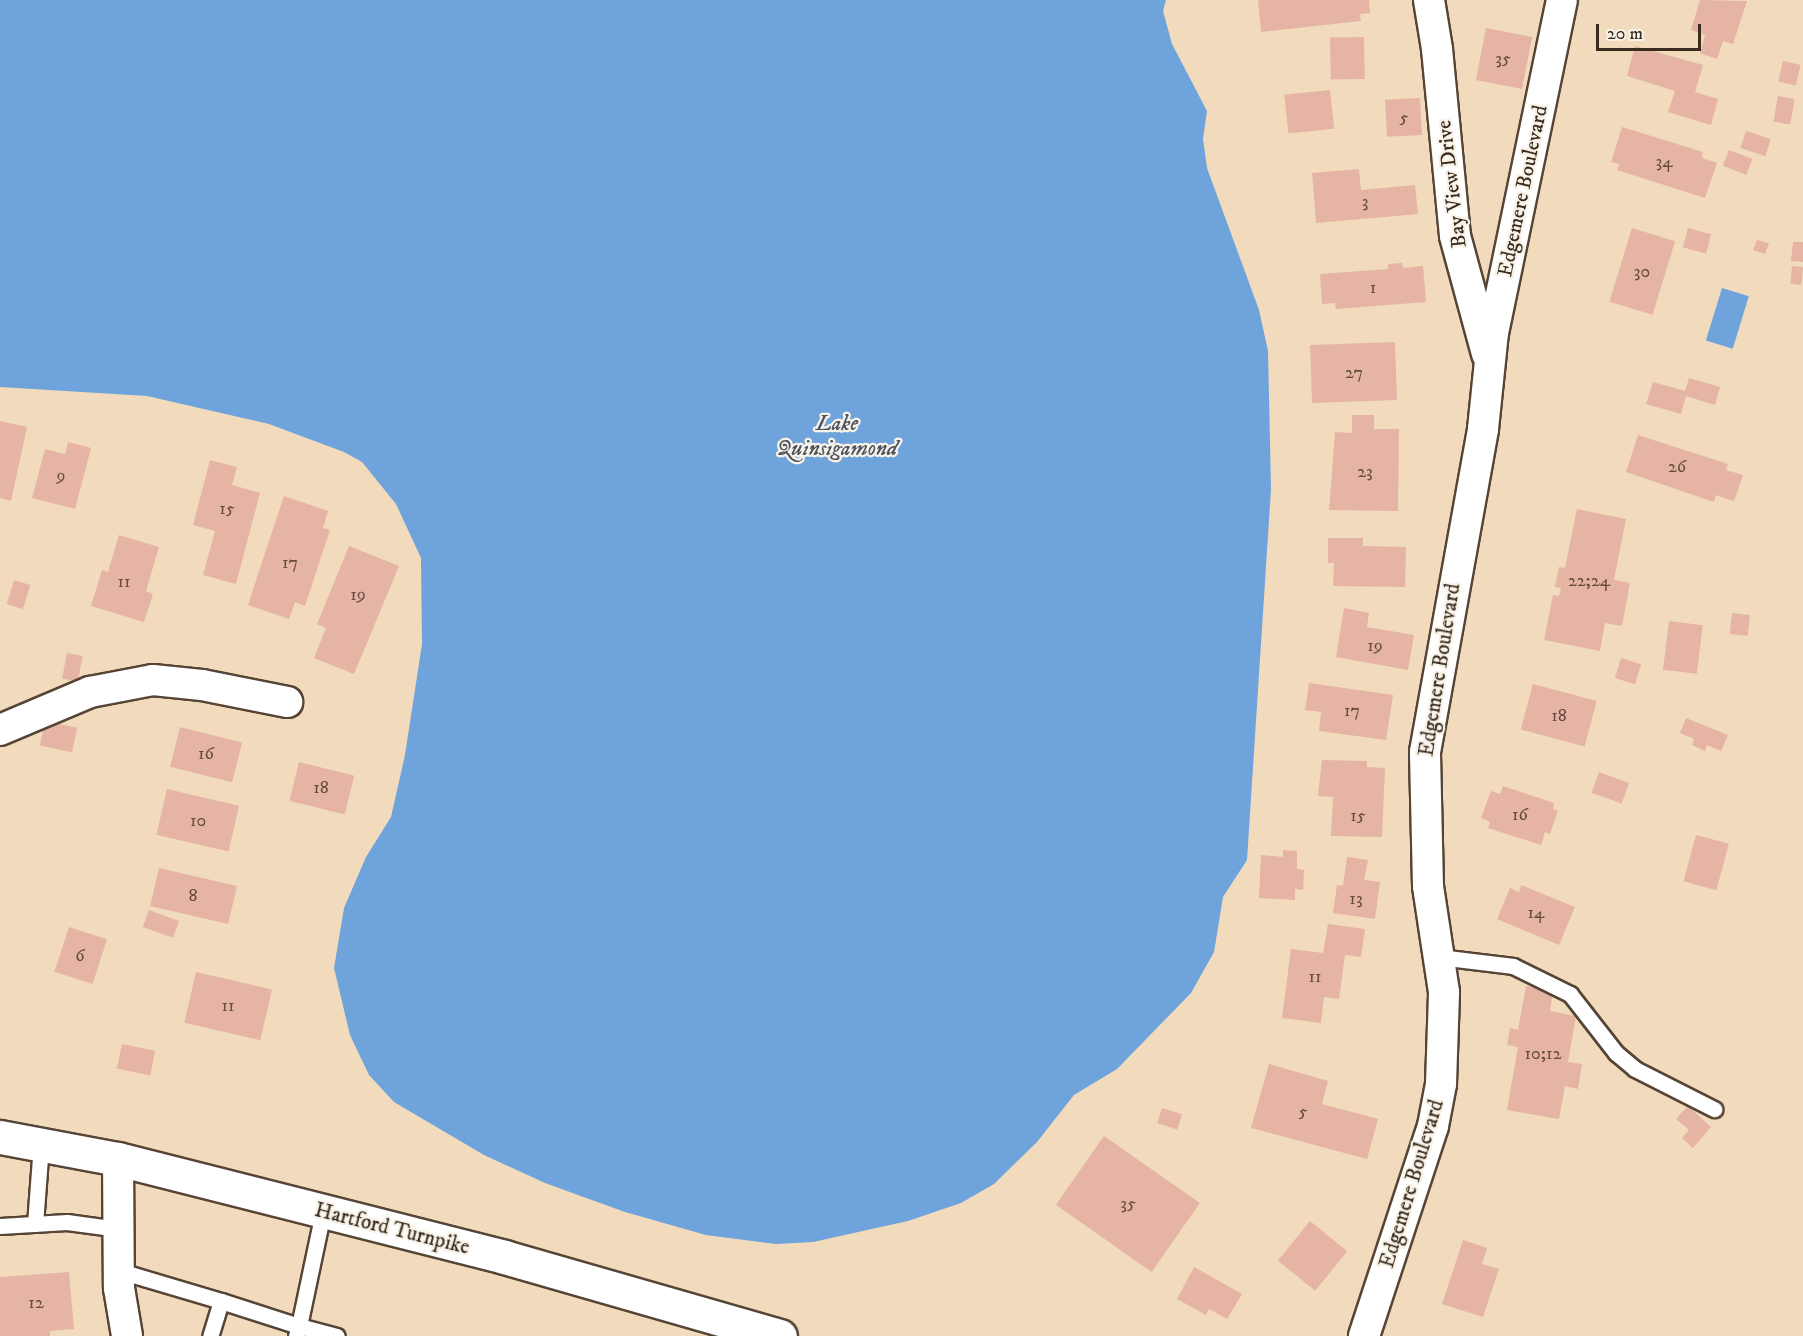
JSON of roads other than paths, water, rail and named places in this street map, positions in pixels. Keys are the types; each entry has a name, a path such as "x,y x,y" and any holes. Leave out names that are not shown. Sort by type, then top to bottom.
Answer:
{"main road":[{"name":"Hartford Turnpike","path":"0,1137 118,1159 504,1257 780,1336"}],"street":[{"name":"Bay View Drive","path":"1429,0 1455,236 1490,365"},
{"name":"Edgemere Boulevard","path":"1364,1336 1437,1107 1444,1054 1439,957 1428,886 1425,752 1483,429 1490,365 1562,0"},
{"path":"0,730 90,692 153,680 202,685 287,702"},
{"path":"118,1159 119,1288 128,1336"}],"lane":[{"path":"1439,957 1513,966 1570,994 1616,1053 1635,1069 1714,1108"},
{"path":"35,1224 41,1145"},
{"path":"298,1331 323,1212"},
{"path":"0,1226 67,1221 118,1229"},
{"path":"120,1270 221,1301 298,1331 337,1336"},
{"path":"210,1336 221,1301"}],"water":[{"name":"Lake Quinsigamond","path":"0,0 1166,0 1163,11 1172,44 1207,111 1203,139 1207,168 1259,310 1268,351 1271,489 1247,860 1223,897 1214,952 1191,993 1117,1069 1074,1095 1037,1142 994,1184 961,1203 908,1221 813,1242 776,1244 706,1235 625,1212 545,1183 484,1155 394,1102 369,1075 350,1035 334,968 344,908 366,857 391,817 405,755 422,644 421,558 396,504 362,462 344,452 269,424 147,396 0,387"},
{"path":"1722,288 1749,296 1733,349 1706,341"}]}
